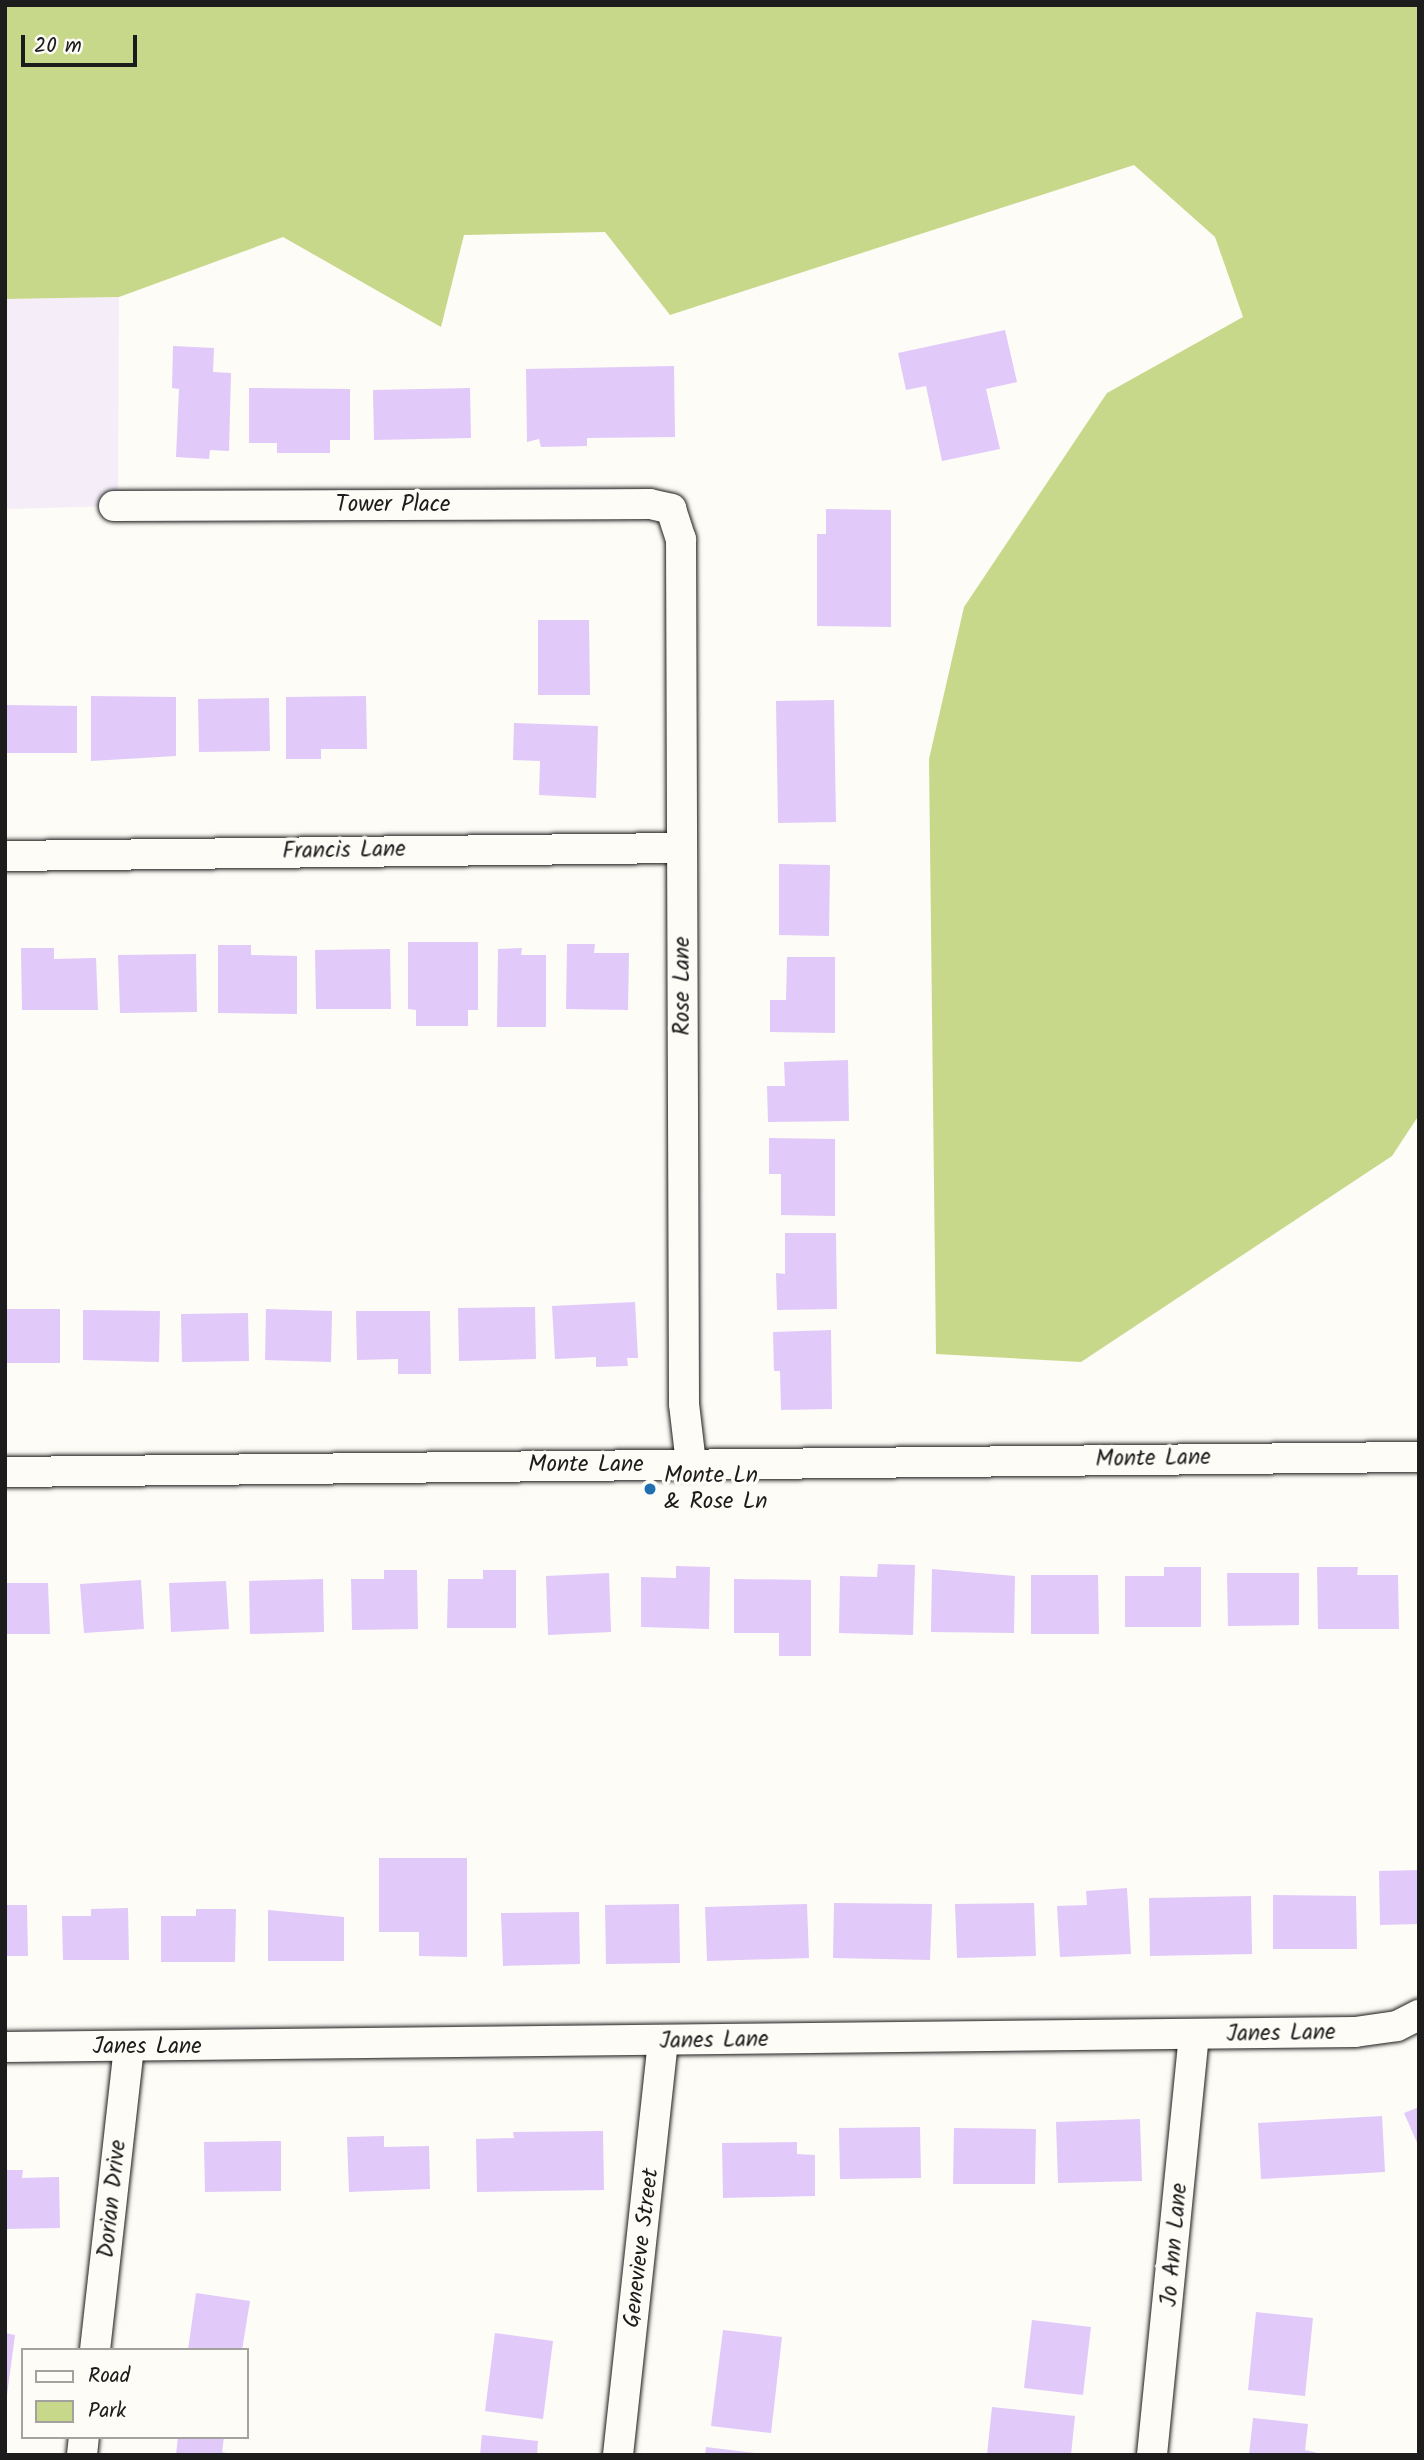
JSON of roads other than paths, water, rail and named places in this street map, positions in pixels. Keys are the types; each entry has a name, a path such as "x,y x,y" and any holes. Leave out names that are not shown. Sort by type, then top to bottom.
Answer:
{"street":[{"name":"Tower Place","path":"114,506 650,504 671,509"},
{"name":"Rose Lane","path":"671,509 681,539 684,1404 691,1465"},
{"name":"Francis Lane","path":"5,856 682,849"},
{"name":"Monte Lane","path":"5,1472 1419,1457"},
{"name":"Janes Lane","path":"5,2047 663,2042 1355,2032 1397,2026 1419,2015"},
{"name":"Jo Ann Lane","path":"1152,2455 1194,2035"},
{"name":"Genevieve Street","path":"618,2455 663,2042"},
{"name":"Dorian Drive","path":"95,2348 129,2047"}],"place":[{"name":"Monte Ln & Rose Ln","path":"650,1489"}]}
